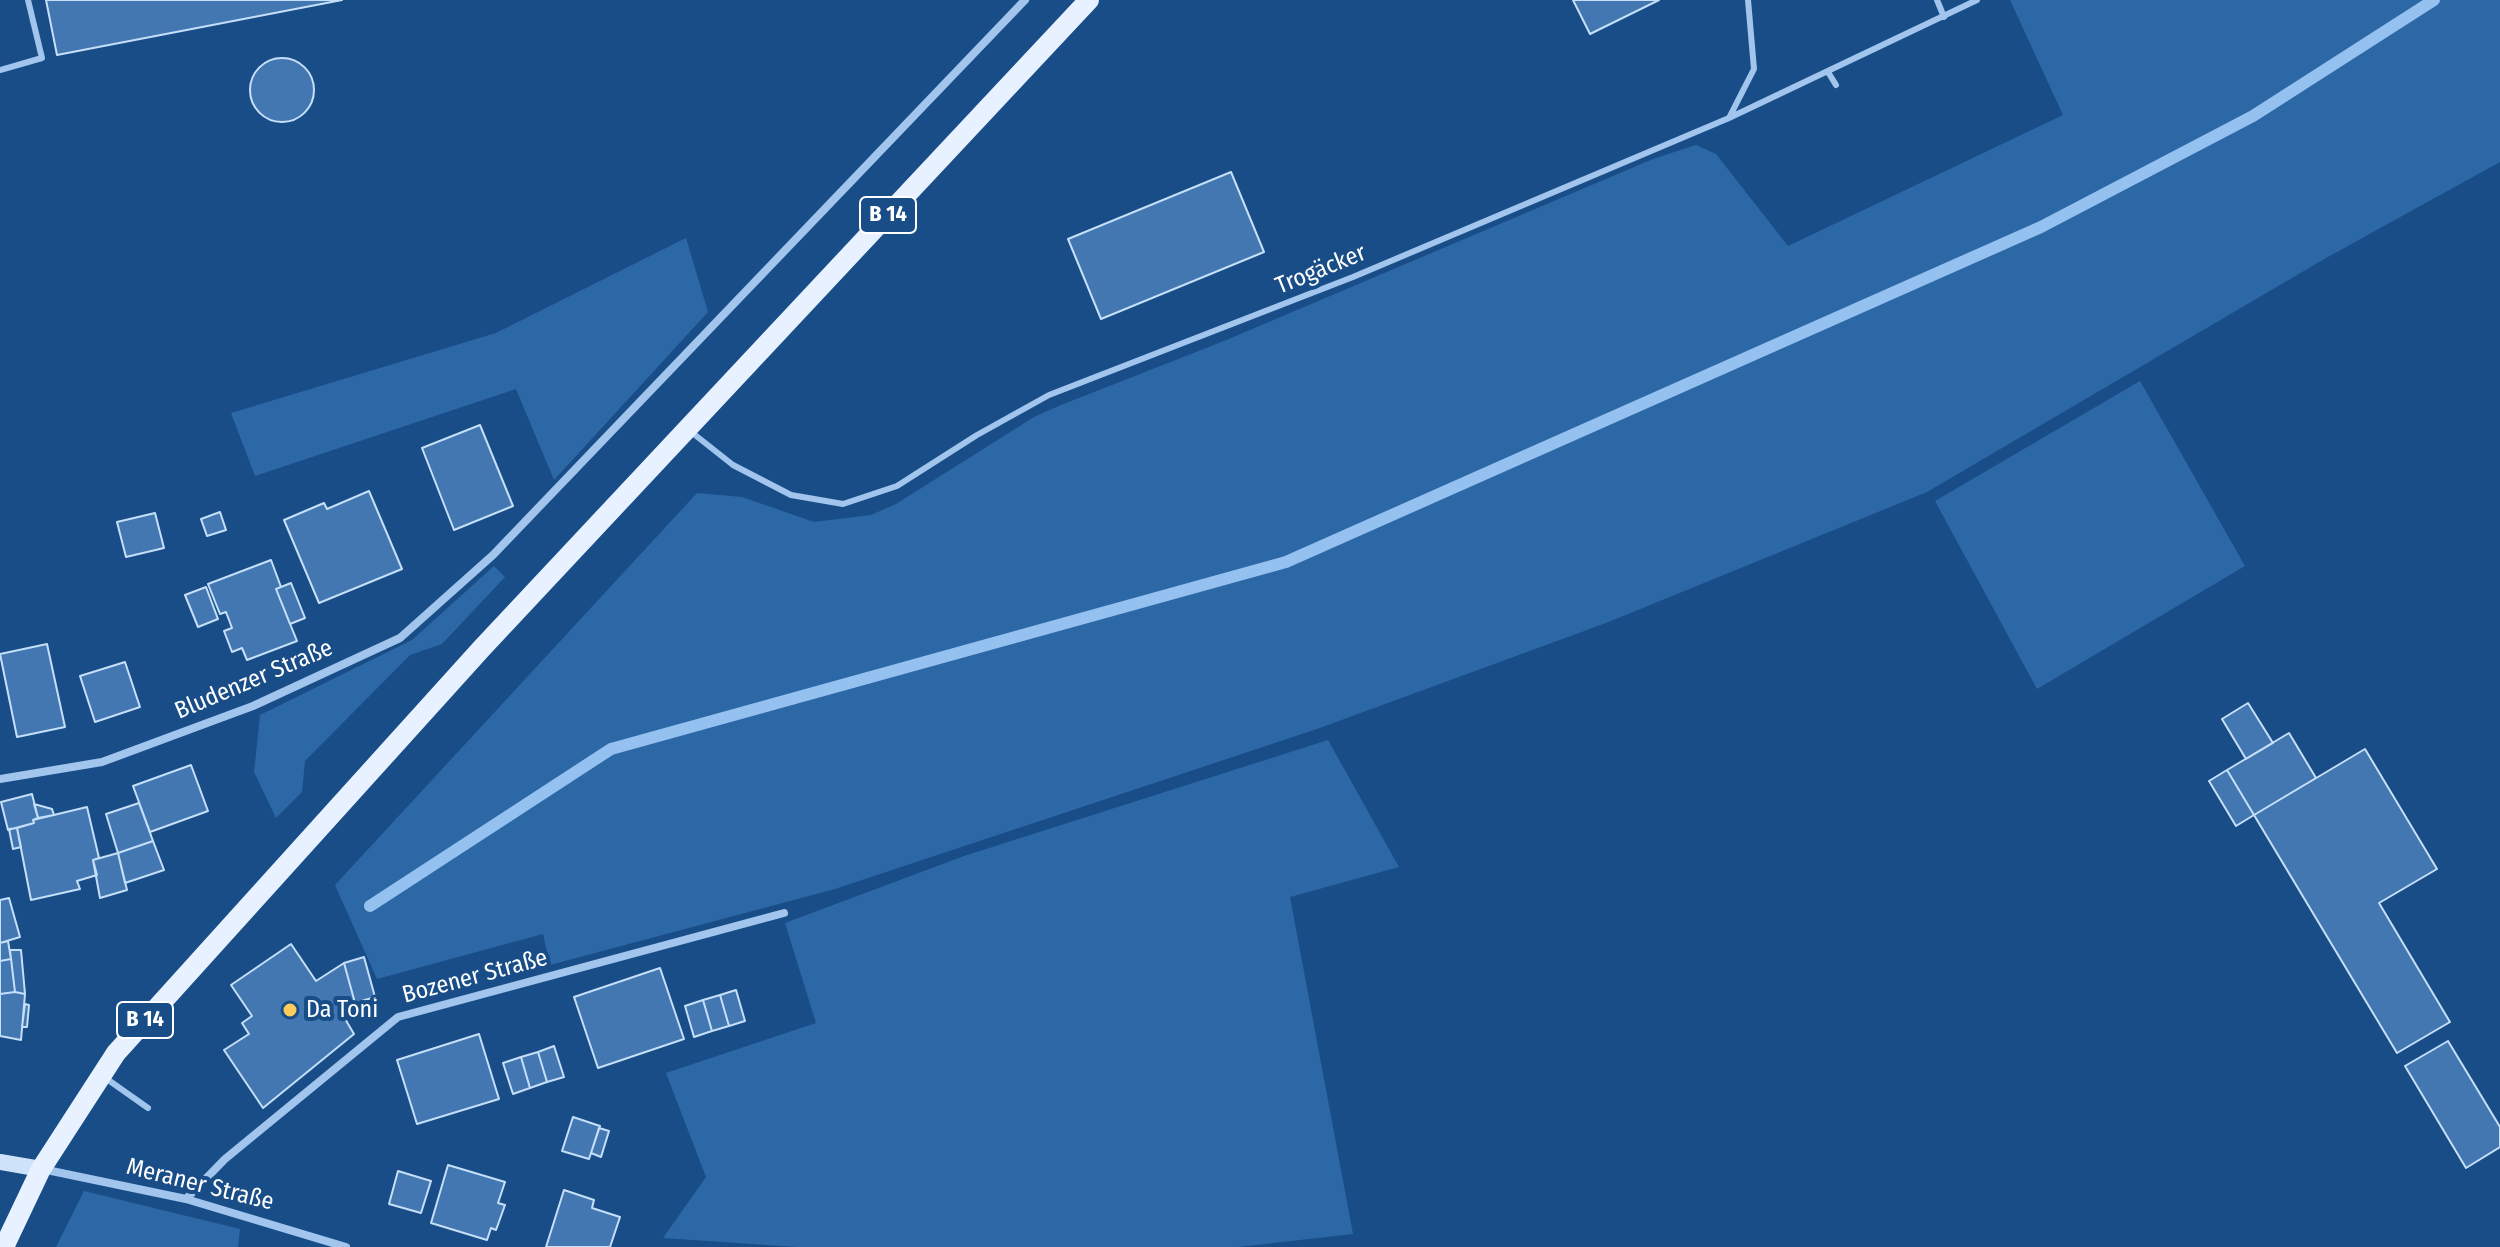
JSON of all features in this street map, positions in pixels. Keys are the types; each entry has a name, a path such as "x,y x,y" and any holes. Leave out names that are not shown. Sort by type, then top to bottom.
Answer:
{"main road":[{"name":"B 14","path":"4,1247 41,1169 116,1053 355,787 1089,0"}],"street":[{"name":"Bludenzer Straße","path":"0,779 102,762 253,706 400,638 493,555 1025,0"},
{"name":"Bozener Straße","path":"186,1199 225,1159 398,1017 784,913"},
{"path":"0,1162 41,1169"},
{"name":"Meraner Straße","path":"41,1169 186,1199 346,1247"}],"lane":[{"path":"0,70 42,58 28,0"},
{"path":"1729,118 1754,69 1748,0"},
{"path":"1937,0 1944,17"},
{"name":"Trogäcker","path":"687,429 733,465 791,495 843,504 897,486 977,435 1049,395 1353,277 1729,118 1977,0"},
{"path":"1828,72 1836,85"},
{"path":"101,1075 148,1108"},
{"path":"313,1084 321,1092"}],"shaded area":[{"path":"2010,0 2500,0 2500,162 2326,258 1927,492 1606,623 1317,729 835,889 550,965 543,934 377,979 335,885 697,493 742,497 814,522 871,515 896,504 1034,417 1224,341 1653,159 1696,145 1716,154 1788,246 2063,115"},
{"path":"686,238 708,312 554,480 516,389 255,476 231,413 496,333"},
{"path":"2140,381 2245,566 2037,689 1935,501"},
{"path":"494,566 505,577 442,644 410,655 305,761 302,792 276,818 254,772 260,715 412,640"},
{"path":"1328,740 1399,867 1290,897 1353,1234 1238,1247 796,1247 663,1238 706,1177 666,1073 816,1023 785,923 964,856"},
{"path":"84,1191 240,1229 238,1247 56,1247"}],"building":[{"path":"46,0 342,0 57,55"},
{"path":"1573,0 1659,0 1590,34"},
{"path":"282,58 294,60 305,67 312,78 312,102 305,113 294,120 282,122 270,120 259,113 252,102 250,90 252,78 259,67 270,60"},
{"path":"1231,172 1264,252 1101,319 1068,239"},
{"path":"480,425 513,506 454,530 422,448"},
{"path":"369,491 402,569 319,603 284,520 324,503 327,509"},
{"path":"220,512 226,530 207,536 201,519"},
{"path":"155,513 164,548 126,557 117,522"},
{"path":"271,560 281,587 276,589 297,641 247,660 242,648 232,652 224,631 232,628 226,612 220,614 208,584"},
{"path":"291,583 305,618 290,624 276,589"},
{"path":"206,587 218,619 198,627 185,595"},
{"path":"47,644 65,727 17,737 0,654"},
{"path":"125,662 140,707 95,722 80,676"},
{"path":"2248,703 2273,743 2246,759 2222,719"},
{"path":"2289,733 2316,778 2254,815 2227,770"},
{"path":"2365,749 2437,869 2379,903 2450,1022 2397,1053 2254,815"},
{"path":"191,765 208,811 150,832 133,786"},
{"path":"2227,770 2254,815 2236,826 2209,781"},
{"path":"32,794 38,818 33,820 34,823 8,830 1,802"},
{"path":"139,803 153,841 118,853 106,814"},
{"path":"34,804 52,809 54,815 38,818"},
{"path":"87,807 99,858 93,860 97,875 77,881 80,889 31,900 17,828 34,823 33,820"},
{"path":"17,828 21,847 13,849 9,829"},
{"path":"153,841 164,870 125,883 118,853"},
{"path":"118,853 127,890 100,898 93,860"},
{"path":"9,898 20,937 0,943 0,900"},
{"path":"8,941 11,959 0,961 0,943"},
{"path":"291,944 316,981 344,963 355,1003 341,1012 354,1034 263,1108 224,1050 249,1034 242,1023 252,1016 231,985"},
{"path":"10,950 21,950 25,994 15,992"},
{"path":"364,957 375,997 355,1003 344,963"},
{"path":"11,959 15,992 0,994 0,961"},
{"path":"660,968 684,1039 598,1068 574,997"},
{"path":"736,990 745,1021 729,1026 720,995"},
{"path":"0,994 25,994 21,1040 0,1036"},
{"path":"720,995 729,1026 712,1031 703,1000"},
{"path":"703,1000 712,1031 694,1037 685,1006"},
{"path":"25,1004 29,1005 27,1027 22,1027"},
{"path":"479,1034 499,1099 417,1124 397,1060"},
{"path":"2448,1041 2500,1127 2500,1147 2466,1168 2405,1066"},
{"path":"554,1046 564,1077 547,1082 538,1052"},
{"path":"538,1052 547,1082 530,1088 521,1057"},
{"path":"521,1057 530,1088 513,1094 503,1063"},
{"path":"573,1117 600,1126 589,1159 562,1151"},
{"path":"599,1128 609,1131 601,1157 591,1153"},
{"path":"448,1165 505,1182 498,1203 505,1205 496,1230 491,1228 487,1240 431,1223"},
{"path":"398,1171 431,1181 421,1213 389,1204"},
{"path":"564,1190 594,1200 592,1208 620,1217 610,1247 546,1247"}],"waterway":[{"path":"370,906 611,749 1286,562 2041,227 2253,116 2434,0"}],"place":[{"name":"Da Toni","path":"290,1010"}]}
